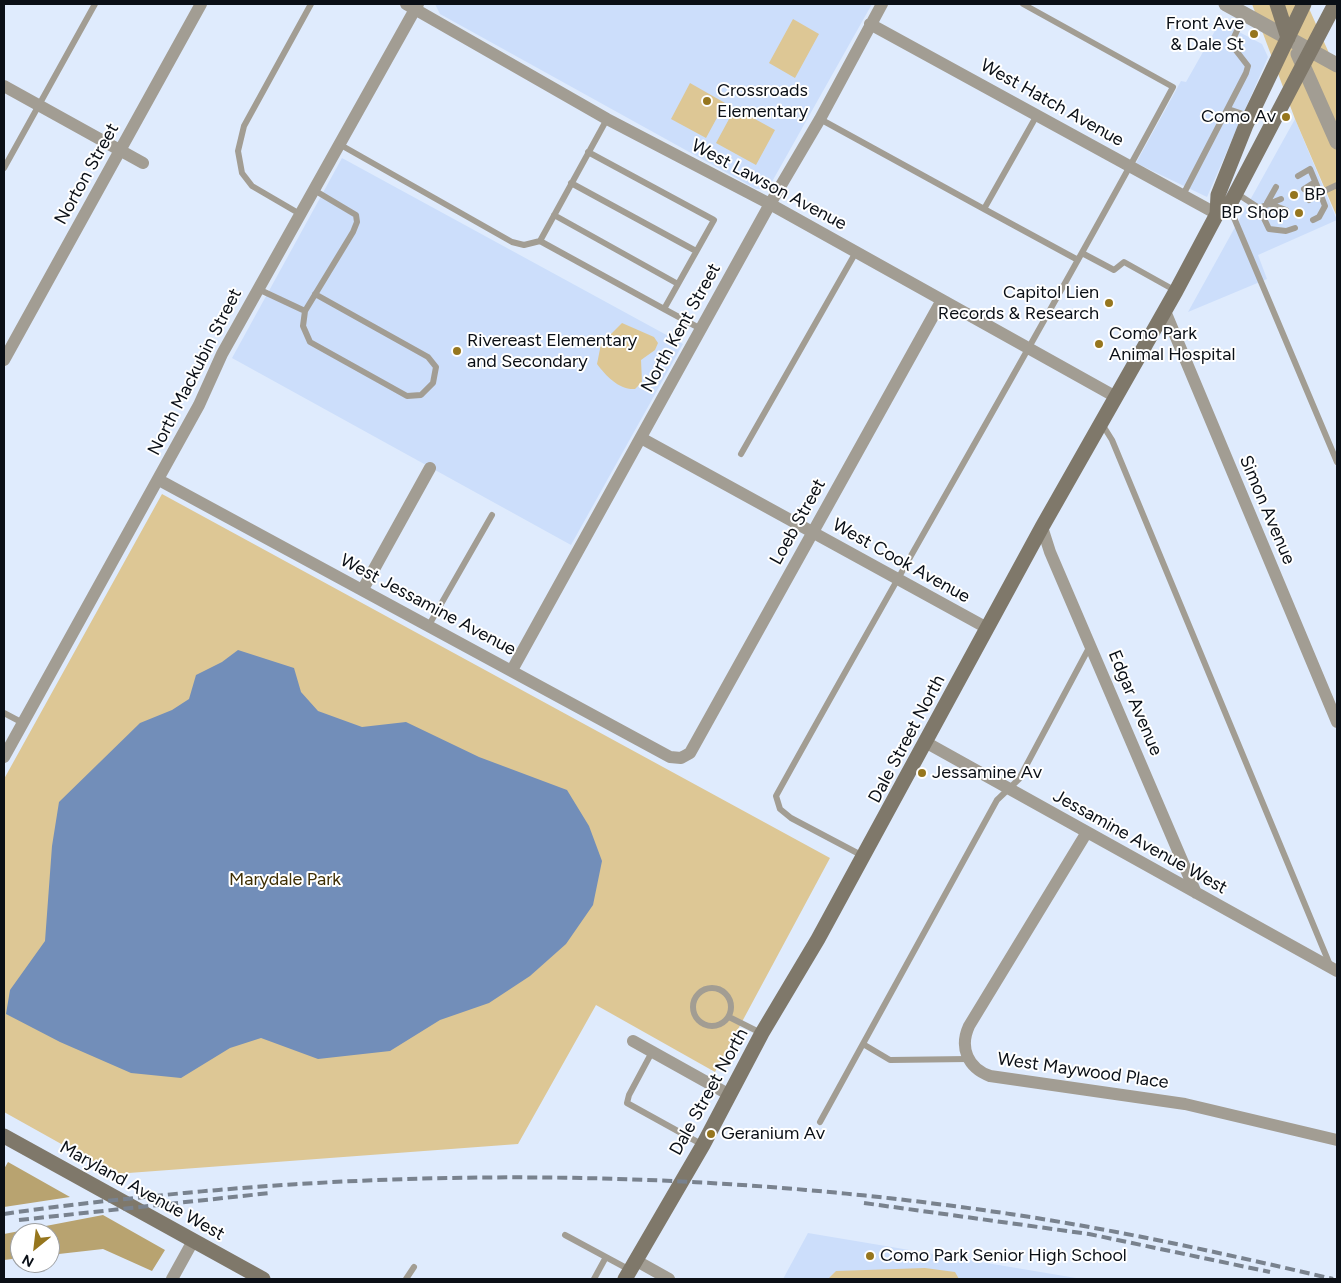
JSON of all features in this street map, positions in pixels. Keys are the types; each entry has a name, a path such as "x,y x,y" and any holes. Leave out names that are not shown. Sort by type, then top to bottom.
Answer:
{"main road":[{"path":"1277,4 1288,38"},
{"path":"1227,205 1218,196 1250,116 1304,4"},
{"name":"Dale Street North","path":"630,1270 703,1145 728,1094 762,1033 864,857 1042,527 1227,205 1335,4"},
{"name":"Maryland Avenue West","path":"4,1136 263,1279"}],"street":[{"name":"Norton Street","path":"4,360 201,4"},
{"name":"North Kent Street","path":"512,670 770,204 820,119 882,4"},
{"path":"1226,4 1288,38 1308,57 1337,142"},
{"name":"North Mackubin Street","path":"4,757 200,405 222,354 314,190 413,5"},
{"name":"West Lawson Avenue","path":"413,5 607,119 770,204 1116,397"},
{"name":"West Hatch Avenue","path":"870,24 1183,195 1227,205"},
{"path":"1308,57 1337,65"},
{"path":"4,86 143,163"},
{"name":"Loeb Street","path":"681,758 690,753 942,300"},
{"name":"Simon Avenue","path":"1165,312 1337,722"},
{"name":"West Cook Avenue","path":"641,438 987,628"},
{"path":"362,589 430,468"},
{"name":"West Jessamine Avenue","path":"159,480 670,757 681,758"},
{"name":"Edgar Avenue","path":"1042,527 1050,552 1196,893"},
{"name":"Jessamine Avenue West","path":"927,743 1334,970"},
{"path":"968,1059 964,1040 969,1026 1087,832"},
{"path":"634,1041 728,1094"},
{"name":"West Maywood Place","path":"968,1059 973,1067 990,1076 1169,1101 1337,1140"},
{"path":"172,1279 193,1241"},
{"path":"630,1270 669,1279"}],"lane":[{"path":"4,168 95,4"},
{"path":"300,214 252,186 242,173 238,151 244,126 311,4"},
{"path":"864,857 792,818 780,809 776,796 896,578 1029,348 1173,87 1023,4"},
{"path":"1183,195 1248,66 1231,44 1245,14"},
{"path":"1228,109 1250,116"},
{"path":"984,209 1037,114"},
{"path":"540,241 607,119"},
{"path":"820,119 1078,260"},
{"path":"338,143 512,242 524,245 540,241 701,329"},
{"path":"588,152 714,220 664,309"},
{"path":"1298,176 1310,169 1326,206 1319,217 1313,220"},
{"path":"1304,189 1315,182"},
{"path":"571,183 696,251"},
{"path":"1309,200 1337,185"},
{"path":"1267,203 1276,187"},
{"path":"314,190 356,216 357,222 315,294 305,312 303,326 310,342 407,396 421,395 433,382 436,367 428,357 315,294"},
{"path":"1281,199 1267,203 1259,208 1227,205 1337,462"},
{"path":"1267,203 1286,210"},
{"path":"1259,208 1268,229 1286,231 1295,228"},
{"path":"554,215 678,284"},
{"path":"741,454 856,252"},
{"path":"1082,253 1114,270 1124,262 1176,291"},
{"path":"258,289 305,312"},
{"path":"1101,423 1112,440 1334,970"},
{"path":"429,625 492,515"},
{"path":"820,1122 997,800 1018,779 1091,645"},
{"path":"4,714 23,723"},
{"path":"710,988 722,990 732,1006 729,1017 719,1025 713,1026 701,1022 694,1012 695,999 703,990 710,988"},
{"path":"729,1017 762,1033"},
{"path":"863,1044 890,1060 948,1061 968,1059"},
{"path":"652,1052 627,1102 703,1145"},
{"path":"565,1235 630,1270"},
{"path":"594,1279 606,1257"},
{"path":"406,1279 414,1267"}],"shaded area":[{"name":"Crossroads Elementary","path":"435,4 872,4 769,187 756,189 440,14"},
{"path":"1220,22 1262,44 1268,57 1207,197 1136,163 1181,81 1186,82"},
{"path":"1295,119 1337,220 1258,255 1267,279 1188,312"},
{"name":"Rivereast Elementary and Secondary","path":"342,158 683,344 571,545 232,358"},
{"path":"238,650 294,668 301,692 318,711 362,727 406,722 479,757 567,790 589,826 602,861 593,905 566,944 530,976 489,1003 440,1020 390,1051 318,1059 261,1038 230,1048 181,1078 131,1073 60,1042 6,1014 10,990 45,941 52,846 59,802 140,723 172,710 189,699 196,675 222,662"},
{"path":"8,1162 70,1197 4,1207 4,1169"},
{"path":"103,1215 165,1250 152,1271 103,1249 60,1254 60,1223"},
{"path":"10,1233 10,1259 4,1260 4,1234"},
{"name":"Como Park Senior High School","path":"808,1233 1082,1279 783,1279"}],"green space":[{"path":"1252,4 1307,4 1337,71 1337,217 1295,119"},
{"path":"793,19 819,34 795,78 769,63"},
{"path":"690,83 725,103 706,138 671,119"},
{"path":"735,108 775,130 756,165 716,143"},
{"path":"622,323 654,337 658,343 655,350 641,360 642,382 635,389 618,385 597,364 601,344"},
{"name":"Marydale Park","path":"162,494 830,858 715,1072 596,1005 518,1144 115,1174 4,1112 4,779"},
{"path":"925,1268 955,1272 959,1279 828,1279 836,1271"}],"railway":[{"path":"4,1214 184,1193 287,1185 391,1180 494,1177 598,1178 701,1182 907,1200 1010,1214 1172,1243 1333,1279"},
{"path":"19,1220 270,1193"},
{"path":"864,1203 1089,1234 1270,1272"}],"place":[{"name":"Front Ave & Dale St","path":"1254,34"},
{"name":"Crossroads Elementary","path":"707,101"},
{"name":"Como Av","path":"1286,117"},
{"name":"BP","path":"1294,195"},
{"name":"BP Shop","path":"1299,213"},
{"name":"Capitol Lien Records & Research","path":"1109,303"},
{"name":"Como Park Animal Hospital","path":"1099,344"},
{"name":"Rivereast Elementary and Secondary","path":"457,351"},
{"name":"Jessamine Av","path":"922,773"},
{"name":"Geranium Av","path":"711,1134"},
{"name":"Como Park Senior High School","path":"870,1256"}]}
